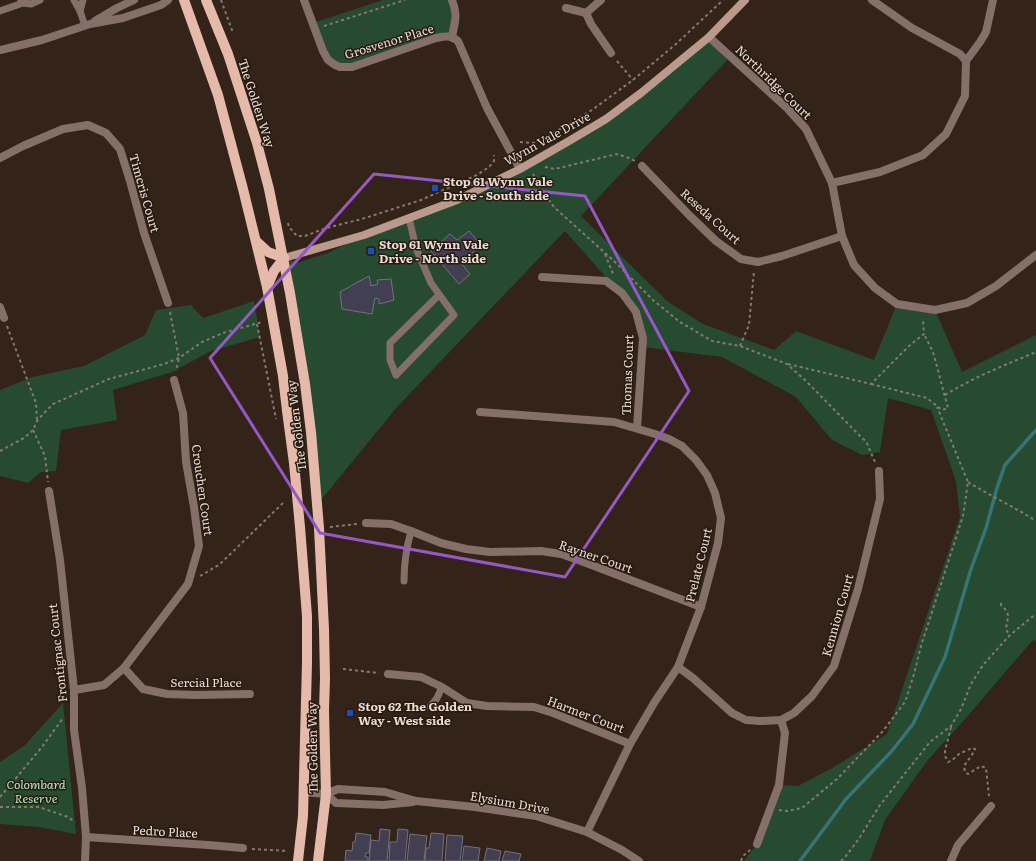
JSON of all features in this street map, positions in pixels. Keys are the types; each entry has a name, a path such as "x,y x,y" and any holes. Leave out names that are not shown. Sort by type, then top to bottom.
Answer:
{"main road":[{"name":"The Golden Way","path":"184,0 218,96 244,188 267,287 282,376 293,456 307,616 304,792 303,816 298,856"},
{"name":"The Golden Way","path":"206,0 228,54 257,143 269,188 284,258 305,384 311,432 323,584 326,794 318,861"},
{"name":"Wynn Vale Drive","path":"284,258 364,235 457,200 528,164 569,141 610,115 640,93 709,36 745,0"},
{"path":"256,242 268,252 284,258 274,271 267,287"}],"street":[{"path":"88,25 134,0"},
{"path":"0,50 42,40 88,25 123,18 161,5 168,0"},
{"name":"Grosvenor Place","path":"304,0 323,51 328,60 340,67 352,68 436,38 446,36 452,37 458,41 487,108 520,168"},
{"name":"Grosvenor Place","path":"452,0 456,10 456,18 452,37"},
{"path":"566,8 586,12 601,0"},
{"path":"872,0 912,28 960,54 966,61"},
{"path":"832,183 880,172 923,155 946,134 965,96 966,61 986,32 992,0"},
{"path":"586,12 593,27 611,53"},
{"name":"Northridge Court","path":"709,36 787,108 806,129 832,183 842,236 854,265 875,288 897,304 935,310 967,303 996,286 1036,255"},
{"name":"Timcris Court","path":"0,158 23,146 63,129 88,125 106,133 120,149 144,233 168,303"},
{"name":"Reseda Court","path":"642,166 716,241 741,259 755,262"},
{"path":"755,262 782,256 842,236"},
{"name":"Thomas Court","path":"542,278 606,281 622,294 636,312 643,338 637,428"},
{"path":"0,307 4,318"},
{"name":"Crouchen Court","path":"74,690 104,685 124,668 188,584 199,546 186,462 183,413 174,380"},
{"name":"Prelate Court","path":"480,412 614,422 669,439 682,446 696,460 707,475 715,493 721,518 718,543 701,607 678,667 654,703 630,744 587,832"},
{"name":"Kennion Court","path":"678,667 732,713 746,720 781,720 794,713 812,696 834,666 858,589 880,499 879,471"},
{"name":"Frontignac Court","path":"49,491 60,560 74,690 74,730 82,788 86,833 84,861"},
{"name":"Rayner Court","path":"366,523 391,524 441,543 466,549 490,552 541,551 561,554 701,607"},
{"name":"Sercial Place","path":"124,668 143,688 167,694 198,696 250,694"},
{"name":"Harmer Court","path":"388,674 421,677 442,687 467,703 487,706 534,707 553,713 630,744"},
{"path":"757,844 779,785 785,732 781,720"},
{"name":"Elysium Drive","path":"304,792 326,794 338,789 385,792 416,802"},
{"name":"Elysium Drive","path":"326,794 336,803 383,805 416,802 475,807 536,816 587,832 622,850 639,861"},
{"path":"951,861 958,845 991,806"},
{"name":"Pedro Place","path":"86,833 127,840 243,848"}],"lane":[{"path":"0,11 22,1 30,4 40,0"},
{"path":"74,0 88,25"},
{"path":"80,11 84,0"},
{"path":"409,218 416,248 431,283 454,315 396,375 390,360 390,343 439,295"},
{"path":"404,581 404,559 411,531"},
{"path":"430,707 437,698 442,687"}],"path":[{"path":"315,29 405,0"},
{"path":"520,142 533,143 540,141 592,110 633,80 676,44 723,0"},
{"path":"611,53 633,80"},
{"path":"528,164 555,169 617,154 629,158 642,166"},
{"path":"288,222 289,227 297,236 305,236 326,228 362,219 421,200 477,175 489,167 494,161 494,155"},
{"path":"528,164 541,189 554,207 614,261 653,300 680,322 712,341 740,346 787,364 927,398 942,410 948,408 933,352 924,334 923,308"},
{"path":"740,346 749,325 755,262"},
{"path":"168,303 179,358 174,380"},
{"path":"4,318 36,403 37,421"},
{"path":"0,451 24,438 33,430 37,421 53,404 109,379 164,364 179,358 202,342 223,333 272,319"},
{"path":"871,384 908,346 924,334"},
{"path":"945,396 963,384 1036,352"},
{"path":"787,364 806,380 866,441 879,471"},
{"path":"770,809 787,811 802,808 837,779 883,732 905,702 921,646 963,516 968,482 937,406"},
{"path":"33,430 45,456 49,491"},
{"path":"968,482 987,494 1033,519 1036,519"},
{"path":"188,584 219,565 283,503"},
{"path":"319,528 366,523"},
{"path":"1001,603 1008,613 1009,617 1006,630 1010,635"},
{"path":"991,806 986,768 981,766 968,774 965,772 964,766 975,749 972,748 959,754 948,762 945,756 945,751 952,726 971,684 983,666 1010,635 1036,615"},
{"path":"343,669 388,674"},
{"path":"0,797 42,748 74,702"},
{"path":"841,861 858,840 880,805 930,742 952,726"},
{"path":"0,807 39,807 68,817 86,833"},
{"path":"741,861 743,856 757,844"},
{"path":"243,848 298,856"}],"highlighted area":[{"path":"374,174 585,196 689,391 565,577 320,533 210,358"}],"green space":[{"path":"383,0 451,0 452,37 352,67 328,60 313,23"},
{"path":"709,37 731,56 581,216 667,301 703,324 774,350 796,331 874,360 897,304 935,310 962,372 1036,335 1036,640 1032,641 927,761 885,820 870,861 744,861 757,844 779,785 798,786 834,767 887,734 960,517 956,481 931,410 888,398 880,452 862,455 832,440 796,397 722,357 643,347 636,311 565,231 397,407 317,505 284,258 297,263 328,253 364,235 457,200 610,115"},
{"path":"254,301 260,337 211,351 172,372 113,390 117,420 61,430 56,471 41,472 28,483 0,476 0,390 32,377 84,366 145,335 156,310 191,305 203,318"},
{"name":"Colombard Reserve","path":"63,703 76,834 39,827 0,824 0,762 25,745"}],"building":[{"path":"469,231 481,245 461,263 470,274 459,284 431,251 450,234 457,240"},
{"path":"369,276 371,286 378,284 377,280 391,279 394,300 379,304 379,299 375,298 372,314 342,309 340,292"},
{"path":"380,829 390,830 387,861 369,861 371,840 379,841"},
{"path":"398,829 408,830 405,861 389,861 390,842 397,842"},
{"path":"356,833 371,835 369,853 366,853 365,857 368,857 368,861 345,861 346,850 352,851"},
{"path":"431,833 444,834 442,861 425,861 426,848 429,848"},
{"path":"410,834 427,836 424,861 407,861"},
{"path":"447,835 463,836 460,861 445,861"},
{"path":"464,846 480,848 478,861 462,861"},
{"path":"487,848 501,851 499,861 484,861"},
{"path":"505,851 521,854 519,861 502,861"}],"waterway":[{"path":"800,861 846,799 891,752 913,724 945,657 971,569 986,528 1005,465 1036,430"}],"place":[{"name":"Stop 61 Wynn Vale Drive - South side","path":"435,188"},
{"name":"Stop 61 Wynn Vale Drive - North side","path":"371,251"},
{"name":"Stop 62 The Golden Way - West side","path":"350,713"}]}
